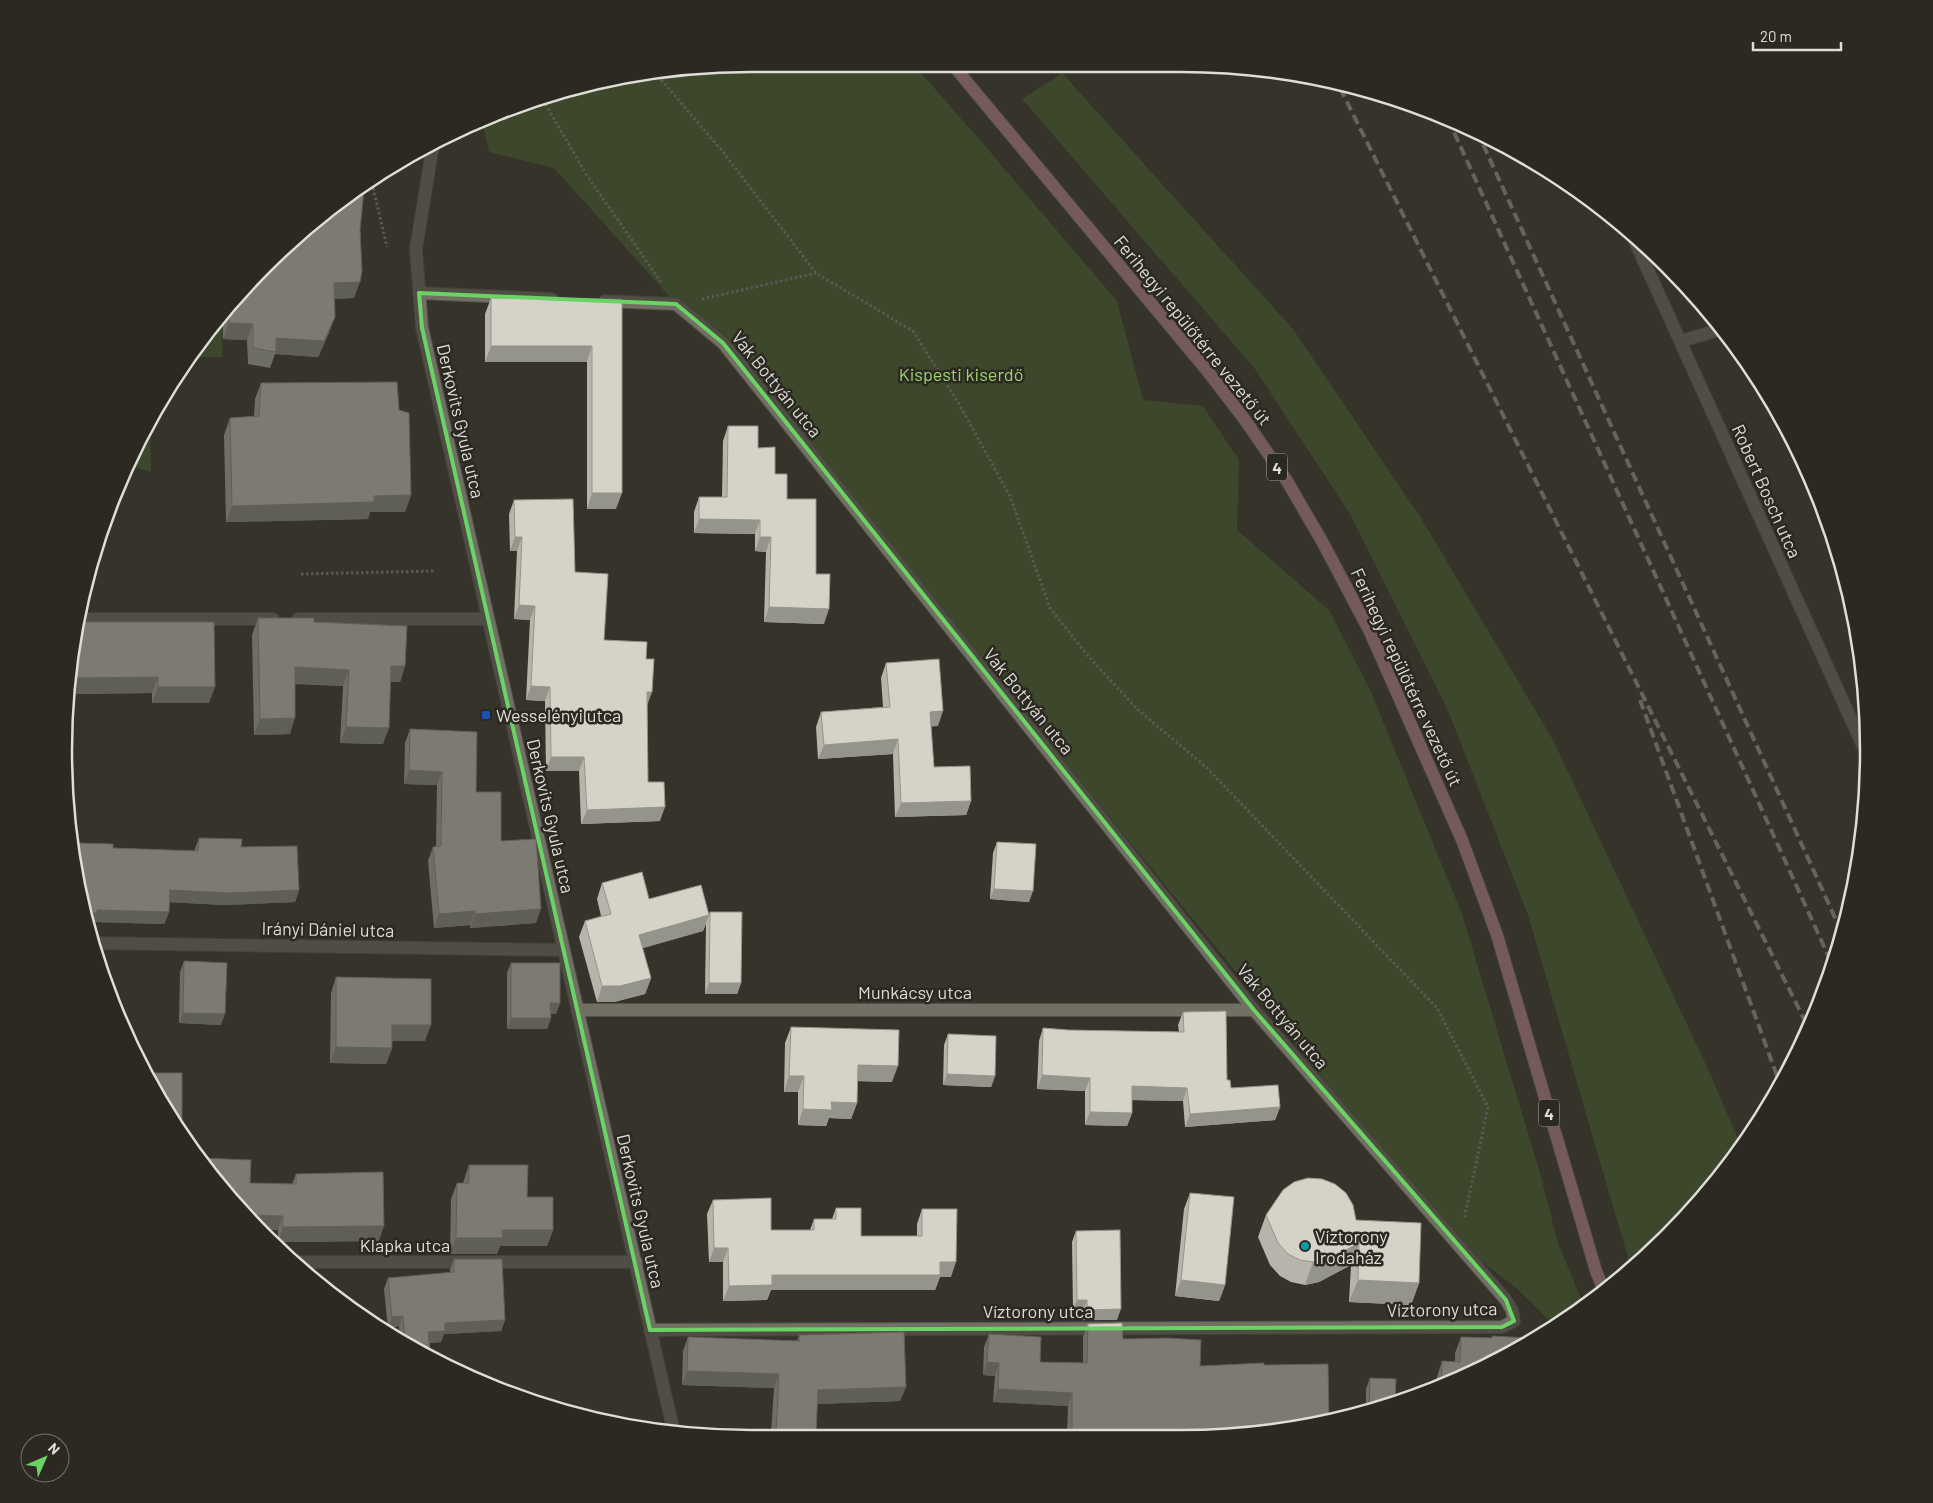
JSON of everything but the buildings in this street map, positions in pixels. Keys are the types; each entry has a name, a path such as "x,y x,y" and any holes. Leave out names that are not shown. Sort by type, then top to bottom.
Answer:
{"main road":[{"name":"Ferihegyi repülőtérre vezető út","path":"959,72 1245,420 1287,481 1332,559 1370,632 1455,823 1472,866 1497,935 1601,1285"}],"street":[{"name":"Derkovits Gyula utca","path":"432,153 416,249 422,328 672,1426"},
{"name":"Robert Bosch utca","path":"1641,252 1860,741"},
{"path":"419,294 567,300"},
{"path":"597,301 676,304"},
{"name":"Vak Bottyán utca","path":"676,304 722,343 1254,1010 1506,1300 1512,1310 1514,1321"},
{"path":"1681,341 1714,331"},
{"path":"86,619 488,619"},
{"name":"Irányi Dániel utca","path":"101,943 563,950"},
{"name":"Munkácsy utca","path":"577,1010 1254,1010"},
{"name":"Klapka utca","path":"304,1262 636,1262"},
{"name":"Víztorony utca","path":"650,1330 1502,1327 1514,1321"}],"path":[{"path":"660,79 724,152 816,273 913,331 958,402 1010,496 1050,608 1088,656 1138,709 1206,768 1437,1008 1488,1108 1468,1204 1457,1243"},
{"path":"546,105 586,174 676,304 816,273"},
{"path":"373,188 387,247"},
{"path":"302,574 434,571"}],"highlighted area":[{"path":"419,293 676,304 723,343 1254,1010 1506,1300 1514,1321 1502,1327 650,1330 422,328"}],"green space":[{"name":"Kispesti kiserdő","path":"752,72 920,72 1117,301 1143,400 1203,406 1239,460 1237,530 1329,610 1371,692 1462,914 1540,1173 1558,1243 1581,1300 1550,1321 1514,1286 1457,1243 723,343 676,304 554,168 489,152 484,128 533,109 619,86 663,78 707,74"},
{"path":"1062,73 1293,329 1421,518 1553,740 1708,1069 1738,1140 1692,1199 1662,1232 1629,1262 1528,915 1449,713 1350,514 1255,369 1022,99"},
{"path":"223,326 222,357 199,357"},
{"path":"150,437 151,472 136,467"}],"railway":[{"path":"1342,93 1805,1020"},
{"path":"1453,129 1828,956"},
{"path":"1483,143 1838,924"},
{"path":"1640,700 1777,1077"}],"place":[{"name":"Wesselényi utca","path":"486,715"},
{"name":"Víztorony Irodaház","path":"1305,1246"}]}
